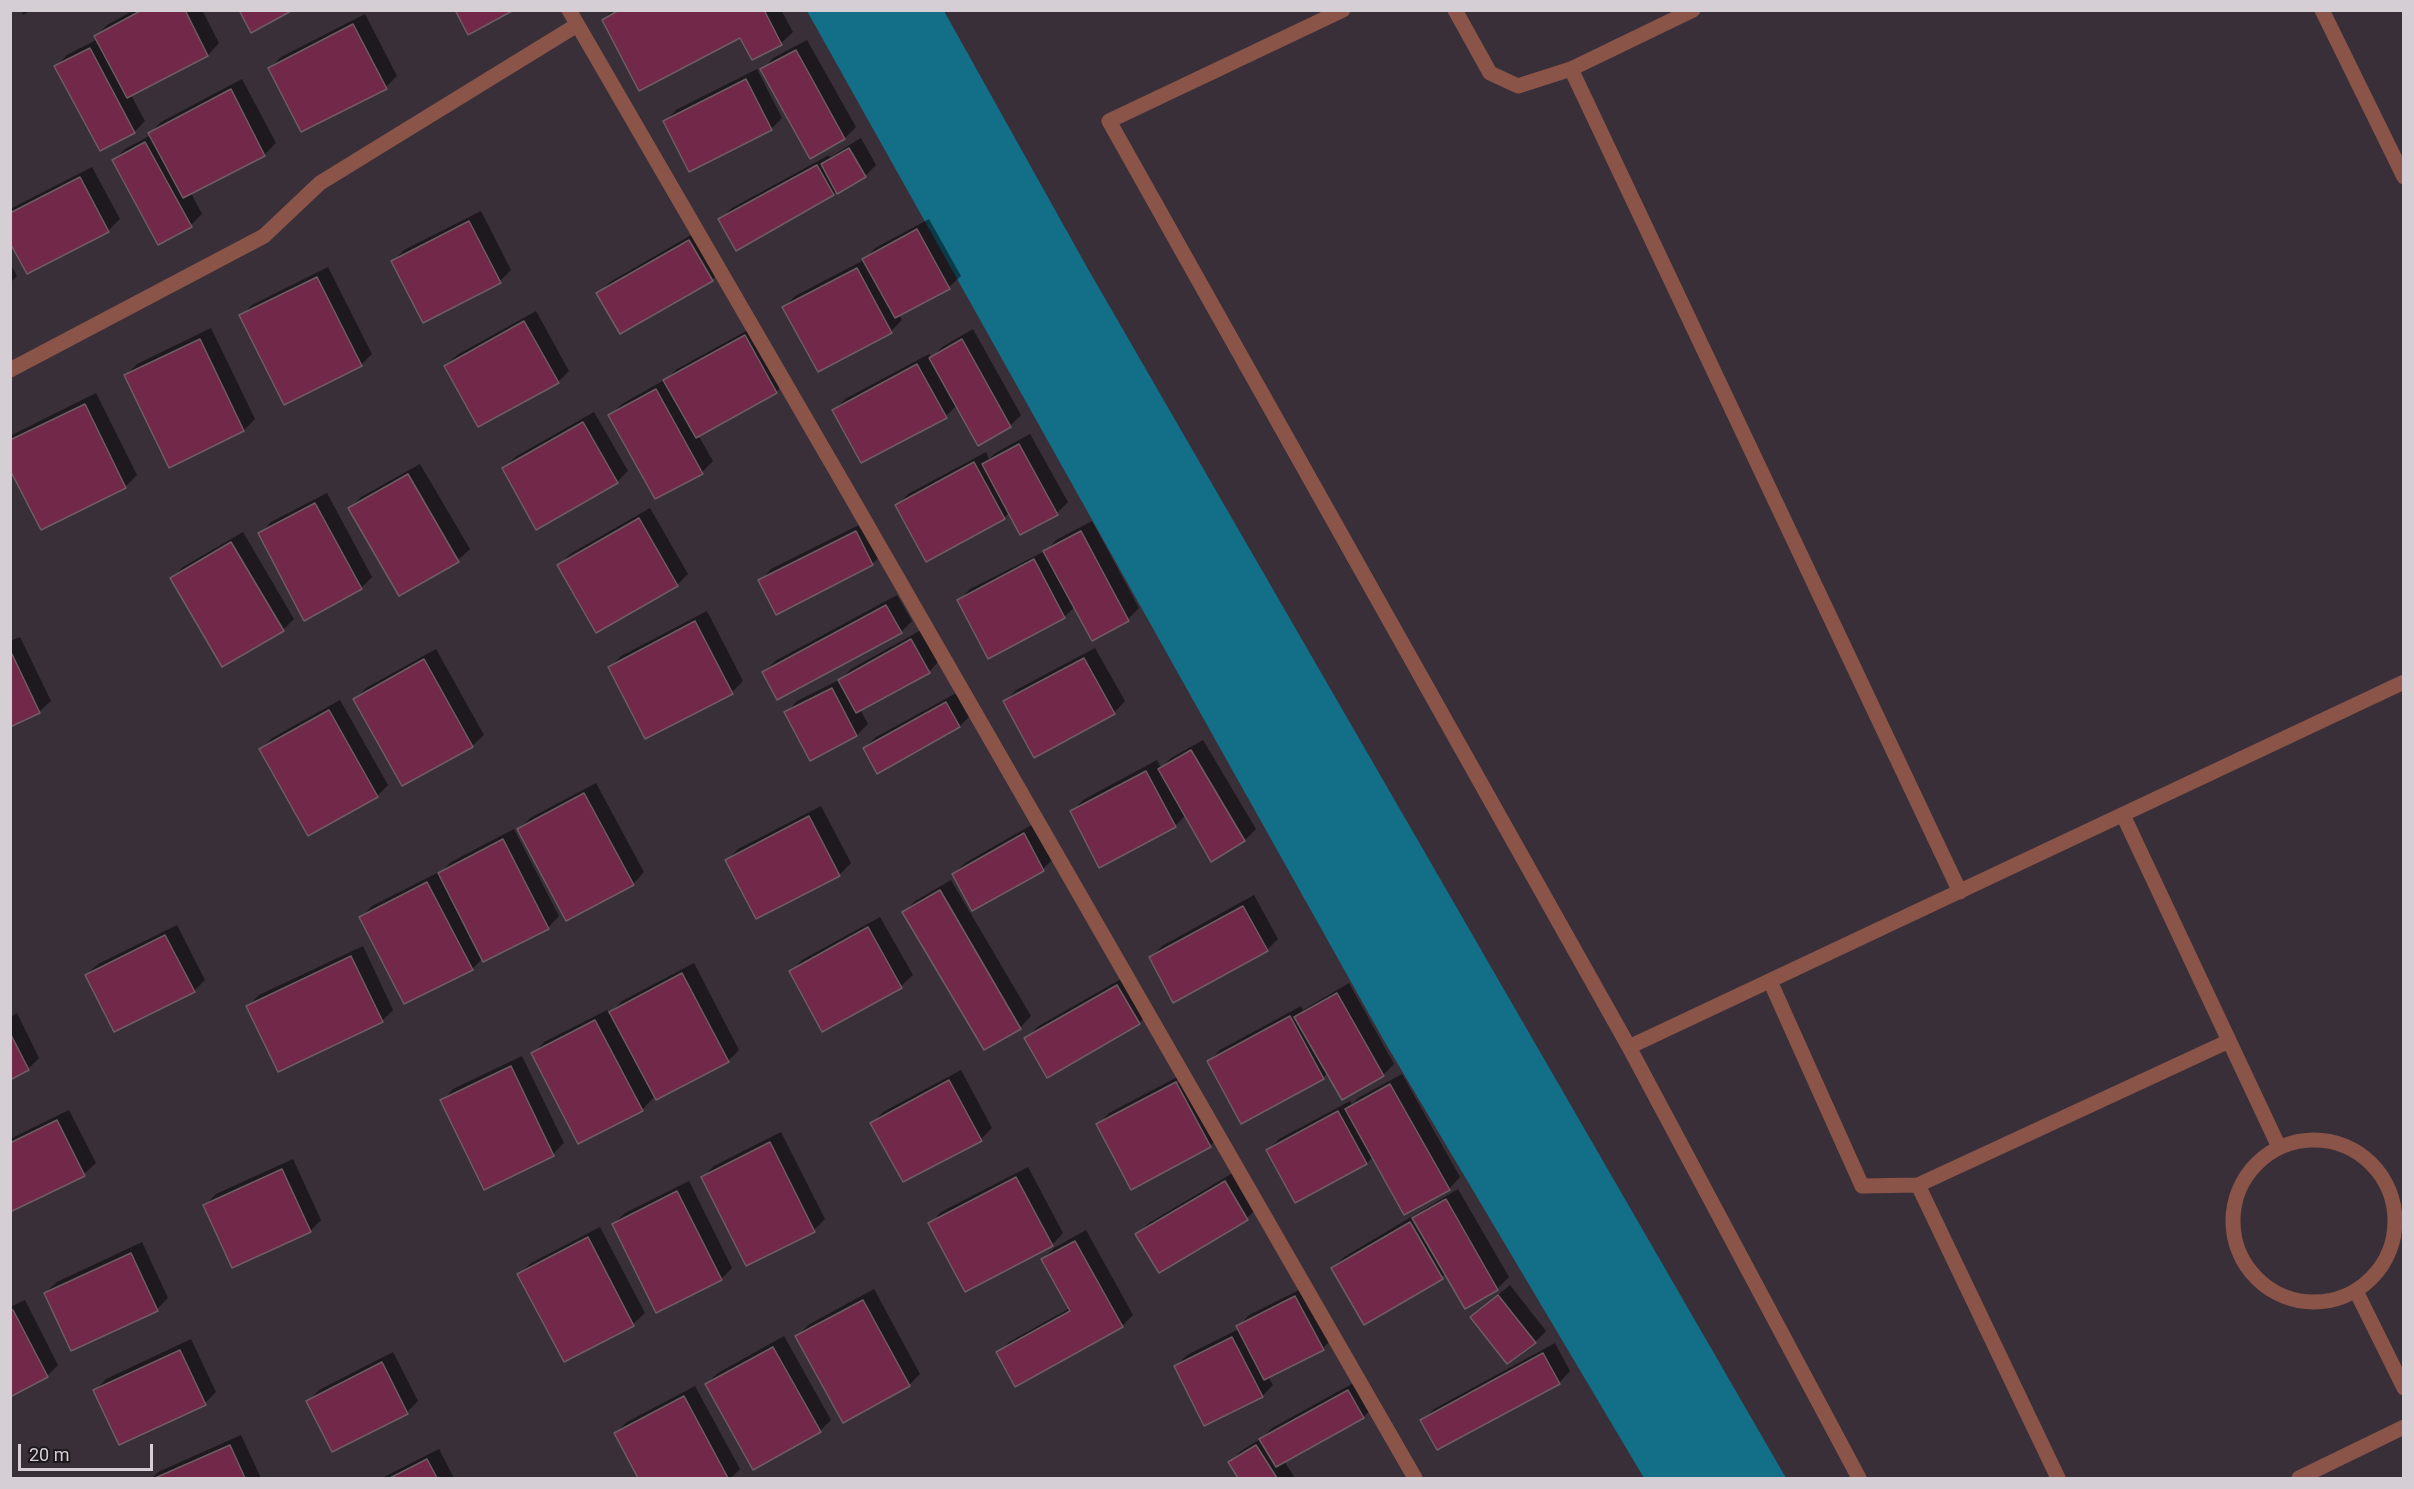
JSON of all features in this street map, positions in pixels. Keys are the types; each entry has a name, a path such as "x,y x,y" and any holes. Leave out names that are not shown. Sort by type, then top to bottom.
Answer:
{"street":[{"path":"569,10 1415,1479"},
{"path":"1343,10 1109,122 1629,1047 1859,1479"},
{"path":"1455,10 1490,73 1518,86 1571,69 1693,10"},
{"path":"2322,10 2403,177"},
{"path":"10,370 264,236 320,183 577,24"},
{"path":"1571,69 1960,892"},
{"path":"1629,1047 2403,682"},
{"path":"2123,815 2279,1147"},
{"path":"1770,981 1862,1186 1918,1185 2229,1041"},
{"path":"2312,1140 2346,1146 2373,1164 2397,1190 2396,1227 2387,1259 2365,1285 2334,1300 2300,1302 2269,1290 2244,1265 2234,1240 2232,1212 2240,1185 2257,1163 2279,1147 2312,1140"},
{"path":"1918,1185 2058,1479"},
{"path":"2356,1291 2403,1388"},
{"path":"2299,1479 2403,1427"}],"water":[{"path":"807,11 944,11 1088,269 1786,1478 1644,1478 1383,1039"}],"building":[{"path":"142,10 185,10 208,56 127,98 94,36"},
{"path":"239,10 293,10 251,33"},
{"path":"455,10 514,10 468,35"},
{"path":"619,10 764,10 782,45 752,60 740,38 639,91 602,20"},
{"path":"353,24 387,89 301,132 268,68"},
{"path":"90,48 135,133 100,151 54,66"},
{"path":"796,50 845,139 810,159 760,69"},
{"path":"746,79 772,130 689,172 663,121"},
{"path":"231,89 265,156 183,198 148,133"},
{"path":"145,142 192,227 158,245 112,160"},
{"path":"849,148 866,177 837,194 821,164"},
{"path":"817,165 834,195 736,251 718,219"},
{"path":"80,177 109,232 27,274 10,243 10,213"},
{"path":"469,221 501,283 423,323 391,261"},
{"path":"917,229 950,289 895,318 862,259"},
{"path":"689,240 713,281 620,334 596,293"},
{"path":"857,268 892,333 818,372 782,307"},
{"path":"317,277 362,366 284,405 239,315"},
{"path":"524,321 559,383 478,427 444,366"},
{"path":"745,335 777,393 696,438 663,380"},
{"path":"200,339 244,431 169,468 124,375"},
{"path":"962,339 1011,427 978,446 929,358"},
{"path":"917,364 947,418 861,463 832,410"},
{"path":"656,389 703,474 655,499 608,415"},
{"path":"85,404 126,488 41,530 10,470 10,440"},
{"path":"583,422 618,483 536,530 502,468"},
{"path":"1019,444 1058,515 1020,535 982,464"},
{"path":"974,462 1005,519 926,562 895,505"},
{"path":"408,474 459,562 399,596 348,508"},
{"path":"315,503 362,589 304,621 258,533"},
{"path":"639,518 678,586 596,633 557,565"},
{"path":"856,531 873,565 776,615 758,580"},
{"path":"1081,531 1129,621 1092,641 1043,551"},
{"path":"231,542 284,631 222,667 170,578"},
{"path":"1034,559 1065,618 988,659 957,600"},
{"path":"886,605 902,633 777,700 762,672"},
{"path":"695,621 733,694 645,739 608,667"},
{"path":"911,639 930,673 856,713 838,680"},
{"path":"10,650 40,713 10,727"},
{"path":"1084,658 1115,714 1034,758 1003,701"},
{"path":"424,659 473,747 402,786 353,699"},
{"path":"832,688 857,736 810,761 784,712"},
{"path":"946,702 960,727 877,774 863,748"},
{"path":"329,710 378,797 308,836 259,749"},
{"path":"1191,750 1245,841 1211,862 1158,769"},
{"path":"1146,771 1176,827 1099,868 1070,811"},
{"path":"584,793 634,885 566,921 517,829"},
{"path":"809,816 840,876 756,919 725,860"},
{"path":"1024,833 1044,871 972,911 952,874"},
{"path":"503,839 549,929 483,962 438,873"},
{"path":"427,882 473,970 404,1004 359,917"},
{"path":"940,890 1021,1029 984,1050 902,912"},
{"path":"1243,906 1268,951 1173,1003 1149,957"},
{"path":"868,927 902,988 822,1032 789,971"},
{"path":"165,935 195,992 114,1032 85,975"},
{"path":"351,956 383,1022 278,1072 246,1006"},
{"path":"682,973 729,1062 656,1100 609,1012"},
{"path":"1117,985 1140,1024 1047,1078 1024,1038"},
{"path":"1337,993 1384,1076 1342,1100 1294,1017"},
{"path":"1290,1016 1324,1079 1241,1124 1207,1061"},
{"path":"595,1020 643,1111 578,1144 531,1053"},
{"path":"10,1033 29,1070 10,1080"},
{"path":"511,1066 554,1156 484,1190 440,1100"},
{"path":"949,1080 982,1141 903,1182 870,1123"},
{"path":"1176,1082 1211,1147 1131,1190 1096,1124"},
{"path":"1390,1084 1450,1190 1404,1215 1345,1109"},
{"path":"1338,1111 1367,1164 1295,1203 1266,1150"},
{"path":"57,1120 85,1176 10,1212 10,1143"},
{"path":"770,1142 815,1232 746,1266 701,1177"},
{"path":"282,1169 311,1232 232,1268 203,1205"},
{"path":"1016,1177 1053,1246 965,1292 928,1223"},
{"path":"1225,1181 1248,1220 1159,1273 1135,1234"},
{"path":"677,1191 722,1280 656,1313 612,1224"},
{"path":"1446,1199 1498,1290 1465,1309 1412,1218"},
{"path":"1410,1222 1443,1279 1364,1325 1331,1268"},
{"path":"588,1237 634,1326 564,1362 517,1274"},
{"path":"1075,1241 1123,1327 1015,1387 996,1352 1070,1311 1041,1259"},
{"path":"131,1253 158,1311 71,1351 44,1293"},
{"path":"1498,1295 1536,1343 1507,1364 1470,1317"},
{"path":"1295,1296 1324,1350 1264,1380 1236,1326"},
{"path":"863,1300 910,1386 843,1423 795,1336"},
{"path":"13,1310 48,1377 10,1397 10,1311"},
{"path":"1232,1337 1263,1397 1204,1426 1174,1366"},
{"path":"773,1347 821,1432 753,1470 705,1384"},
{"path":"180,1350 206,1405 119,1445 93,1390"},
{"path":"1543,1353 1560,1384 1437,1450 1420,1420"},
{"path":"382,1362 408,1414 332,1452 306,1401"},
{"path":"1348,1390 1364,1418 1276,1467 1259,1439"},
{"path":"684,1396 728,1478 638,1478 614,1433"},
{"path":"230,1445 245,1478 155,1478"},
{"path":"1256,1445 1277,1478 1238,1478 1228,1462"},
{"path":"427,1459 437,1478 390,1478"}]}
